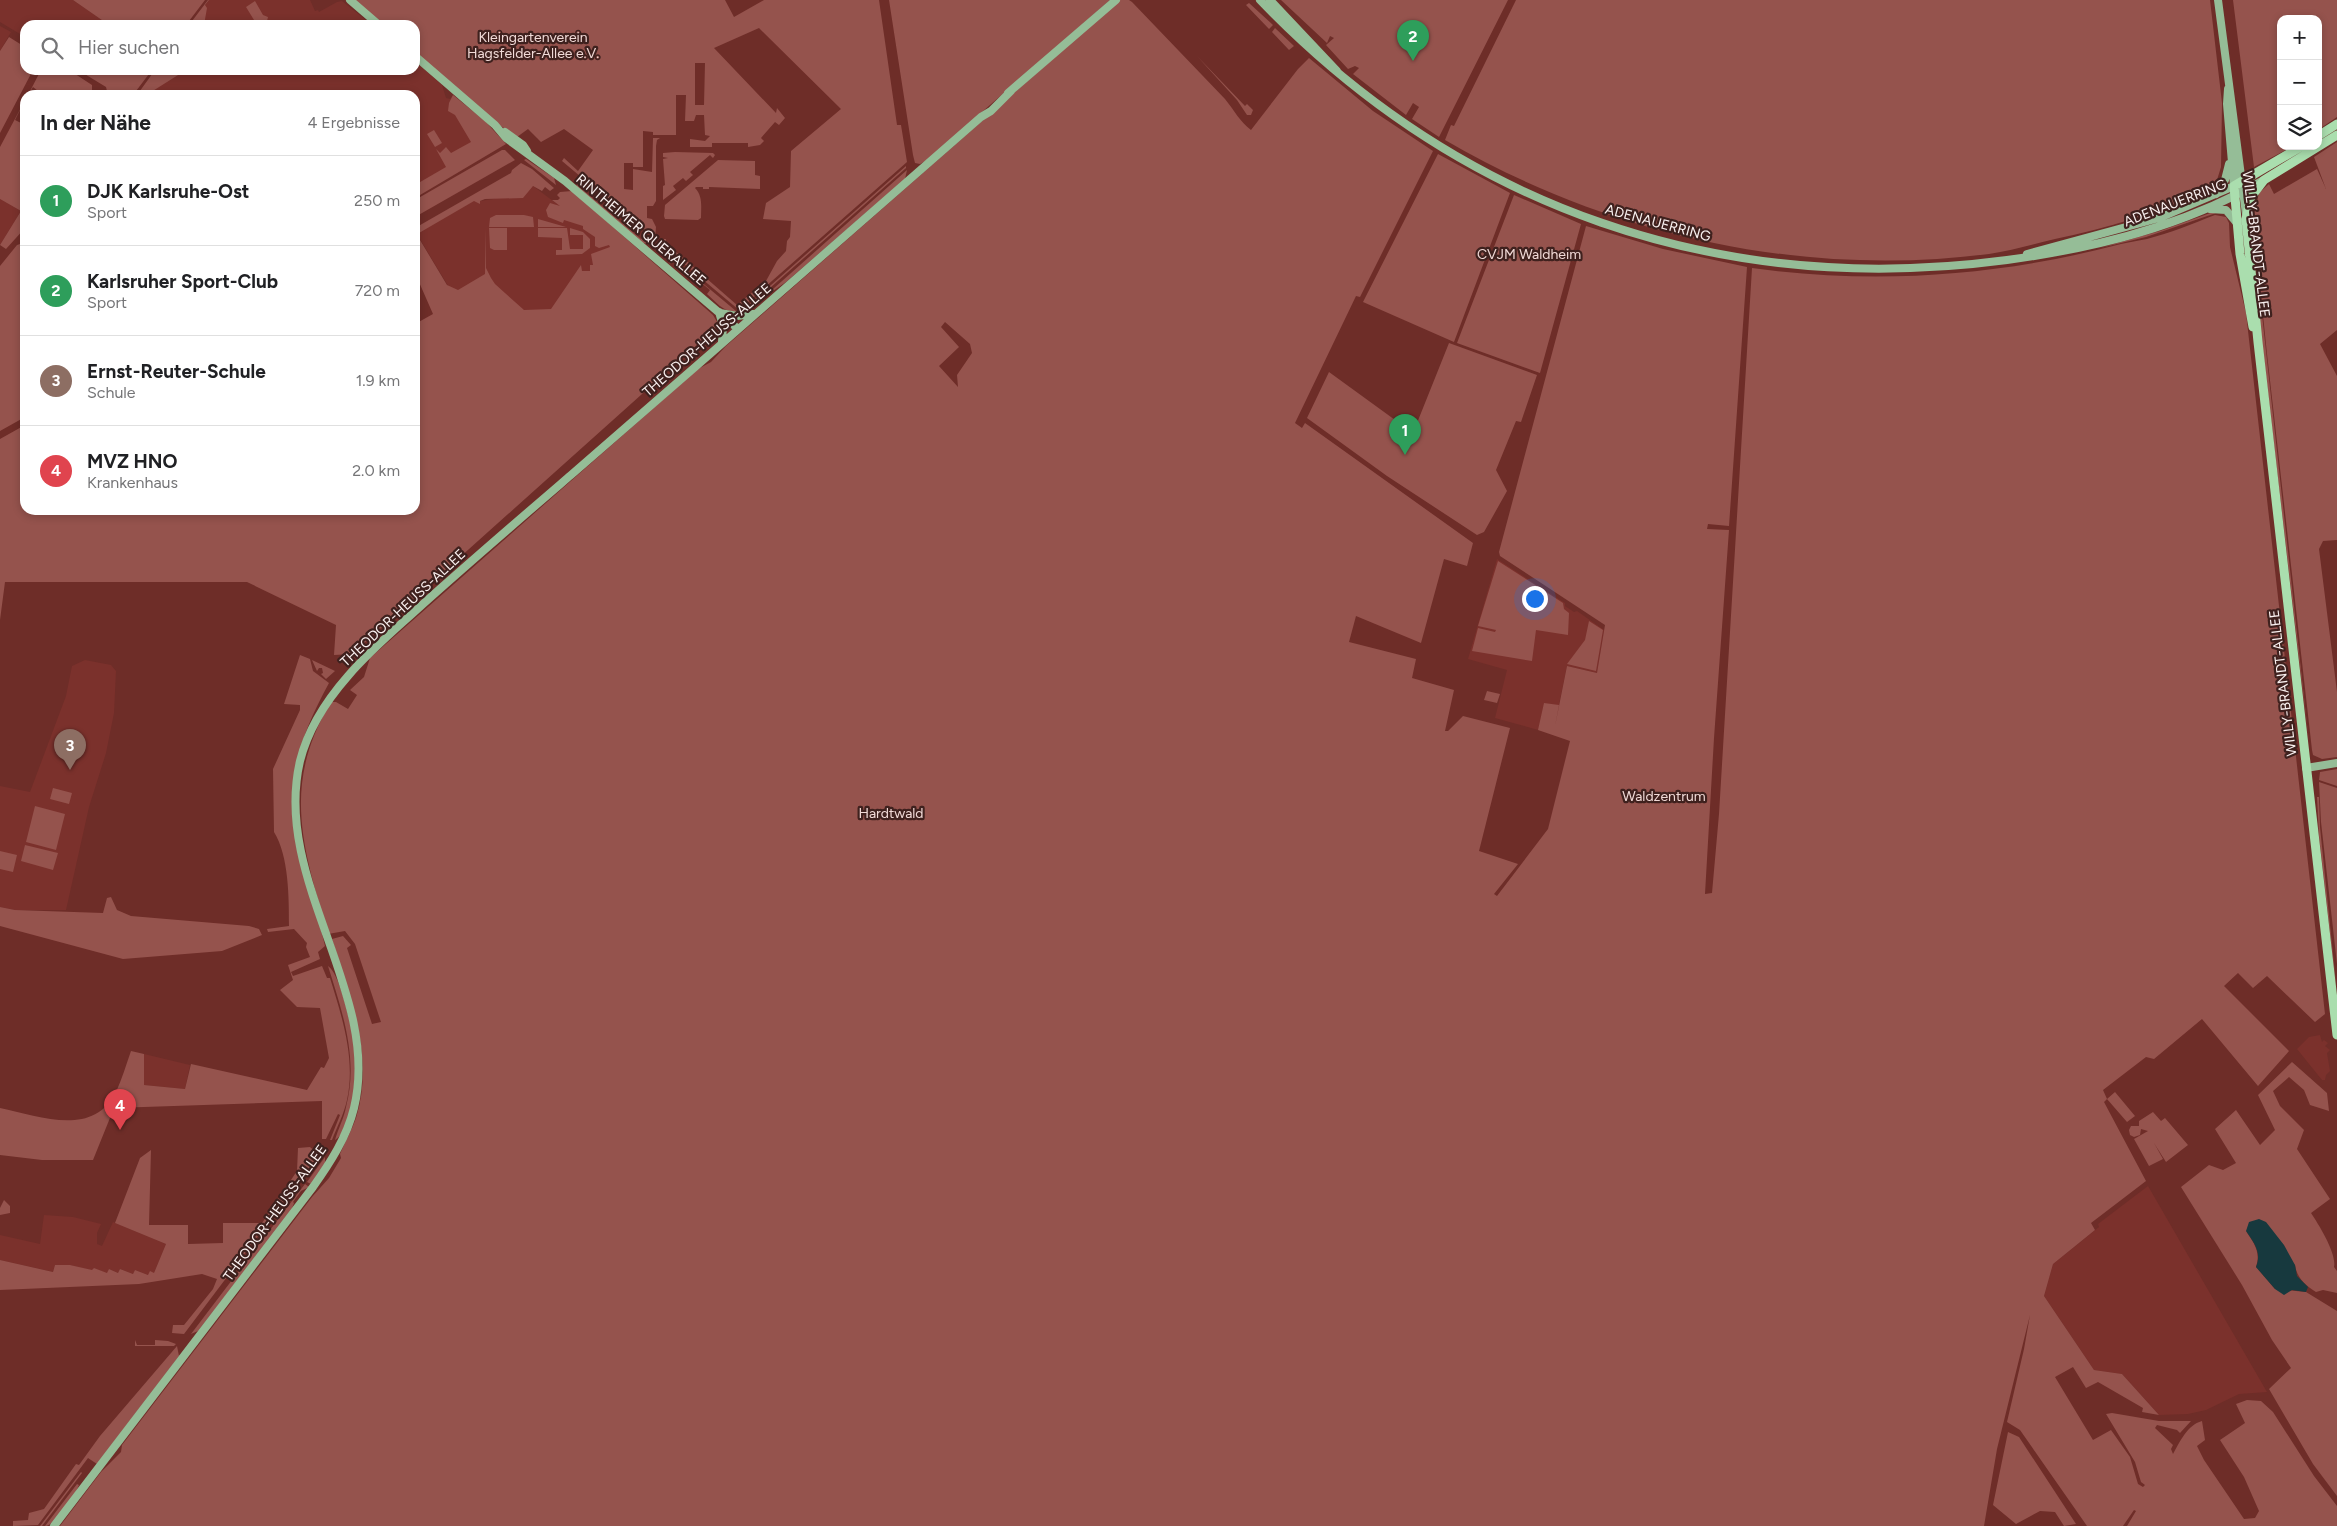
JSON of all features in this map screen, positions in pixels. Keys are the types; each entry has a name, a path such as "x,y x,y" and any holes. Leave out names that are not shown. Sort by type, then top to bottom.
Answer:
{"main road":[{"path":"350,0 373,20"},
{"name":"THEODOR-HEUSS-ALLEE","path":"54,1526 315,1184 336,1151 350,1122 358,1084 355,1032 306,871 296,818 296,786 300,761 306,741 317,718 349,674 400,625 1116,0"},
{"name":"ADENAUERRING","path":"1260,0 1311,52 1330,68 1404,124 1479,169 1559,207 1651,238 1729,256 1834,268 1926,268 2042,256 2140,233 2203,210 2264,180 2337,135"},
{"name":"ADENAUERRING","path":"1270,0 1333,64 1339,73"},
{"name":"WILLY-BRANDT-ALLEE","path":"2218,0 2228,89 2227,104 2236,222 2248,302 2258,342"},
{"name":"RINTHEIMER QUERALLEE","path":"420,60 495,125 512,143 527,151 738,328"},
{"name":"WILLY-BRANDT-ALLEE","path":"2228,89 2233,103 2242,181 2258,323 2258,342 2337,1035"},
{"path":"2322,133 2337,124"},
{"name":"ADENAUERRING","path":"2008,260 2136,225 2214,196 2295,150"},
{"path":"2214,196 2225,180 2231,154"},
{"path":"2246,219 2252,197 2264,180"},
{"path":"2203,210 2223,209 2230,213 2236,222"},
{"path":"722,342 723,326 719,312 738,316 755,314"},
{"path":"2306,768 2337,763"}],"shaded area":[{"path":"0,0 73,0 102,20 20,20 20,34 0,22"},
{"path":"209,0 310,0 315,11 318,10 319,12 342,1 366,20 194,20"},
{"path":"0,26 11,32 0,51"},
{"path":"420,65 442,85 446,98 450,99 453,95 505,142 420,192 420,90 141,90 152,75 420,75"},
{"path":"533,186 557,204 561,199 616,246 553,320 453,294 420,239 420,228 480,195 480,201 493,199"},
{"path":"0,199 20,210 20,213 0,245"},
{"path":"1497,559 1565,603 1565,606 1574,612 1577,611 1604,630 1597,673 1567,666 1553,734 1495,718 1507,670 1468,659"},
{"path":"85,660 111,665 116,671 114,713 106,753 89,807 66,910 15,910 0,907 0,786 30,792 66,696 72,666"},
{"path":"2320,1035 2322,1042 2324,1040 2328,1043 2325,1046 2330,1050 2327,1053 2330,1071 2326,1075 2325,1080 2322,1080 2297,1049 2309,1037"},
{"path":"144,1054 190,1065 185,1089 144,1085"},
{"path":"2148,1186 2267,1392 2239,1394 2206,1410 2188,1414 2159,1415 2122,1374 2094,1370 2044,1296 2053,1264 2099,1227 2098,1224"},
{"path":"44,1215 73,1217 101,1224 97,1233 97,1244 102,1246 113,1222 166,1244 154,1273 148,1275 135,1270 133,1274 120,1269 118,1273 109,1269 108,1274 94,1268 93,1271 70,1265 55,1265 53,1272 0,1260 0,1235 40,1244"}],"green space":[{"path":"73,0 205,0 190,20 102,20"},
{"path":"209,0 205,5 207,8 205,20 193,20"},
{"name":"Kleingartenverein Hagsfelder-Allee e.V.","path":"353,0 725,0 734,17 764,0 879,0 897,125 901,125 907,162 739,310 664,247 664,239 666,239 666,247 672,251 674,250 737,305 766,281 777,261 786,251 787,241 790,237 791,221 763,219 766,203 790,187 791,151 841,109 759,28 714,48 776,113 777,108 785,118 779,125 775,122 761,138 764,141 760,145 748,147 748,143 712,143 712,147 690,147 690,139 705,141 710,136 705,135 704,115 696,115 694,121 685,121 686,95 676,95 676,135 653,135 653,132 643,131 643,167 633,167 633,163 624,163 624,189 633,190 633,169 652,172 653,138 660,138 657,140 656,146 656,201 653,206 647,206 647,218 652,219 656,227 655,239 562,161 564,158 578,171 593,150 564,129 541,142 528,129 517,137 495,122 420,57 420,20 377,20","holes":["695,63 705,63 704,105 695,105"]},
{"path":"889,0 1110,0 927,160 920,164 915,163 913,155"},
{"name":"Hardtwald","path":"1120,0 1132,2 1225,99 1240,120 1251,130 1298,69 1309,58 1373,111 1433,151 1360,297 1356,296 1295,423 1302,428 1305,423 1473,543 1467,566 1444,559 1421,643 1356,616 1349,642 1416,659 1412,678 1454,690 1445,731 1448,731 1463,716 1510,728 1479,851 1518,864 1494,894 1497,896 1548,829 1570,741 1538,730 1544,703 1559,705 1555,726 1567,666 1597,673 1605,625 1500,556 1499,552 1586,226 1663,249 1747,267 1729,526 1708,524 1707,529 1729,530 1705,894 1712,893 1719,814 1752,268 1845,276 1892,276 1984,270 2076,255 2156,237 2215,215 2226,217 2229,223 2230,247 2246,313 2325,1014 2315,1022 2267,976 2253,988 2238,973 2224,986 2289,1051 2258,1086 2202,1019 2154,1059 2146,1057 2103,1090 2107,1099 2104,1102 2146,1181 2091,1223 2095,1230 2053,1264 2044,1296 2094,1370 2122,1374 2159,1415 2142,1412 2143,1408 2098,1382 2086,1388 2073,1367 2055,1377 2093,1440 2111,1430 2130,1457 2138,1484 2143,1487 2145,1485 2141,1482 2135,1462 2106,1414 2112,1413 2159,1421 2191,1421 2180,1433 2177,1430 2157,1425 2155,1428 2173,1445 2171,1449 2173,1454 2188,1430 2202,1421 2205,1440 2197,1446 2204,1460 2244,1519 2255,1518 2259,1511 2244,1477 2220,1440 2245,1423 2236,1404 2247,1400 2261,1401 2273,1412 2314,1476 2337,1506 2337,1526 2127,1526 2136,1511 2134,1510 2123,1526 2087,1526 2020,1430 2007,1422 2030,1315 1997,1449 1984,1526 60,1526 101,1472 121,1452 122,1445 312,1197 329,1178 341,1158 340,1154 356,1118 361,1095 362,1050 353,1005 332,939 343,936 351,945 347,948 372,1024 381,1022 355,944 345,931 328,934 311,873 301,817 301,789 306,761 315,732 331,702 336,702 348,709 357,695 350,690 364,677 370,658 698,369 711,362 726,346","holes":["945,322 970,344 972,353 957,375 958,387 939,366 959,347 941,327"]},
{"path":"1281,0 1508,0 1439,137 1412,119 1419,107 1413,103 1406,115 1353,74 1359,68 1355,66 1348,69 1326,45 1334,38 1330,36 1327,43"},
{"path":"1516,0 2210,0 2222,103 2221,167 2217,180 2207,190 2170,206 2094,230 1989,254 1918,260 1848,260 1777,254 1708,242 1639,224 1572,201 1507,173 1445,140 1451,125 1454,126"},
{"path":"2233,0 2337,0 2337,117 2322,127 2322,15 2277,15 2277,150 2286,150 2254,167"},
{"path":"255,1 263,15 268,17 267,20 254,20 246,7"},
{"path":"1249,3 1273,25 1269,29 1246,5"},
{"path":"1275,28 1294,46 1289,50 1272,32"},
{"path":"9,37 20,44 20,75 30,75 23,90 20,90 20,95 0,133 0,51"},
{"path":"1197,56 1245,106 1247,104 1253,110 1251,115 1247,115 1237,100"},
{"path":"38,75 77,75 92,85 92,90 37,90 33,87 31,90"},
{"path":"86,75 148,75 137,90 107,90 106,87"},
{"path":"151,75 178,75 154,90 141,90"},
{"path":"453,95 485,121 506,144 420,195 420,182 446,167 436,149 440,153 446,147 451,153 471,142 455,115 448,111"},
{"path":"20,109 15,120 20,122 20,210 0,199 0,147"},
{"path":"434,130 442,143 435,147 427,134"},
{"path":"2337,142 2337,330 2320,344 2337,376 2337,540 2323,541 2319,549 2337,692 2337,757 2322,759 2313,755 2312,750 2253,218 2259,193 2269,184 2274,194 2317,169 2326,189 2314,157"},
{"path":"502,150 505,150 515,160 420,214 420,197"},
{"path":"663,153 713,153 715,155 713,158 710,155 690,172 693,175 686,181 683,178 673,186 676,190 663,200 663,186 665,185 663,159 668,158 663,157"},
{"path":"1438,154 1510,193 1454,342 1363,302"},
{"path":"526,159 554,178 556,185 524,160"},
{"path":"718,160 755,161 755,175 760,176 760,189 709,187 709,189 703,189 703,187 696,187 700,198 701,218 698,220 665,219 665,205"},
{"path":"521,163 532,169 554,188 550,191 545,187 542,191 533,186 523,198 485,199 480,201 480,204 474,201 420,232 420,225 511,173"},
{"path":"906,166 906,168 745,310 745,308"},
{"path":"907,170 905,179 786,282 764,297"},
{"path":"577,185 641,239 644,238 651,244 642,243 575,187"},
{"path":"572,191 713,315 719,325 352,654 334,655 336,625 247,582 5,582 0,620 0,439 20,428 20,515 420,515 420,321 433,314 420,284 420,240 447,285 458,290 485,274 486,228 486,268 495,284 524,310 551,309 581,265 582,271 590,271 590,265 593,265 591,254 610,247 609,245 599,248 595,246 595,237 583,229 583,226 564,220 563,223 548,217 546,210 550,203 560,206 552,200 560,198 557,195 560,192"},
{"name":"CVJM Waldheim","path":"1514,195 1581,224 1540,373 1457,343"},
{"path":"2213,212 2216,213 2146,237 2100,248 2160,231"},
{"path":"20,213 20,234 6,249 0,245"},
{"path":"496,215 524,215 533,217 534,227 489,227 490,218"},
{"path":"538,219 566,227 538,227"},
{"path":"489,228 507,228 507,250 494,250 490,248"},
{"path":"538,228 567,228 570,249 583,249 583,235 570,235 570,228 583,232 590,239 590,248 582,254 556,255 556,250 562,250 562,238 538,237"},
{"path":"20,244 20,420 0,431 0,266 17,245"},
{"path":"663,250 737,312 724,309 707,294 710,290 673,260 670,264"},
{"path":"2258,278 2310,752 2258,308"},
{"path":"1449,343 1537,375 1521,422 1516,421 1496,470 1507,491 1484,532 1477,535 1387,476 1307,418 1329,372 1413,433"},
{"path":"1498,561 1563,603 1564,609 1569,613 1568,635 1536,630 1532,661 1472,651 1478,628 1495,632 1496,630 1478,626"},
{"path":"1589,621 1603,630 1596,671 1567,664 1585,640"},
{"path":"300,655 310,659 313,671 329,683 316,709 298,756 294,778 293,802 298,852 325,946 318,952 320,959 291,972 293,976 322,966 327,978 330,978 343,1023 349,1054 349,1085 346,1105 332,1140 330,1140 340,1115 338,1114 326,1139 322,1139 322,1101 114,1108 93,1160 42,1160 0,1155 0,1108 48,1119 79,1119 94,1115 106,1106 116,1092 131,1051 144,1054 144,1085 185,1089 191,1064 307,1090 321,1067 324,1068 329,1058 320,1008 297,1007 280,990 293,980 288,965 310,957 306,947 307,943 294,929 268,932 267,929 289,926 285,865 283,853 274,832 273,769 300,710 300,705 284,704"},
{"path":"312,660 335,671 326,679 321,674 323,673 322,668 319,668 317,671"},
{"path":"1487,691 1500,694 1497,703 1484,700"},
{"path":"2337,769 2337,786 2319,780 2320,772"},
{"path":"2319,782 2337,788 2337,964 2321,822"},
{"path":"53,788 72,793 69,804 50,799"},
{"path":"2317,797 2319,797 2320,827 2337,994 2319,836"},
{"path":"35,806 65,814 56,850 26,842"},
{"path":"25,845 58,853 53,870 21,861"},
{"path":"0,851 17,855 13,872 0,869"},
{"path":"111,897 117,910 131,916 249,926 259,929 262,935 222,951 123,959 0,926 0,907 15,910 103,913 107,898"},
{"path":"328,966 333,972 343,995 356,1060 356,1079 349,1115 346,1126 335,1140 345,1111 350,1089 351,1071 347,1035 339,1000"},
{"path":"2292,1062 2327,1093 2329,1111 2310,1105 2304,1090 2289,1077 2273,1091 2280,1106 2304,1130 2297,1149 2330,1199 2311,1213 2327,1240 2333,1255 2334,1267 2337,1271 2337,1293 2323,1290 2316,1292 2305,1284 2295,1265 2246,1231 2257,1252 2256,1267 2275,1289 2306,1292 2337,1311 2337,1496 2313,1464 2269,1389 2291,1368 2272,1340 2242,1285 2181,1187 2209,1165 2223,1170 2236,1163 2215,1129 2236,1110 2260,1145 2275,1130 2258,1095"},
{"path":"2115,1092 2135,1116 2127,1122 2107,1099"},
{"path":"2153,1112 2161,1121 2165,1118 2188,1145 2166,1162 2154,1143 2163,1159 2149,1166 2134,1139 2148,1131 2141,1129 2140,1135 2134,1137 2130,1135 2129,1130 2131,1126 2139,1126 2139,1121"},
{"path":"310,1147 319,1155 184,1334 172,1333 173,1325 184,1325 213,1289 217,1279 202,1274 139,1284 0,1290 0,1260 53,1272 55,1265 70,1265 92,1270 94,1268 107,1273 109,1269 118,1273 120,1269 133,1274 135,1270 148,1275 150,1271 154,1273 166,1244 115,1223 140,1158 151,1150 149,1225 188,1225 188,1244 223,1243 223,1223 262,1223 297,1171 298,1148"},
{"path":"325,1157 325,1164 311,1184 307,1182"},
{"path":"305,1184 309,1187 301,1191 293,1202 291,1211 198,1331 191,1334"},
{"path":"4,1200 10,1206 10,1213 0,1215 0,1208"},
{"path":"135,1340 137,1345 155,1345 155,1340 176,1344 174,1346 135,1346"},
{"path":"177,1346 179,1356 97,1464 88,1458 38,1525 13,1526 13,1521 28,1520 29,1513 44,1509 76,1464 79,1465 100,1436"},
{"path":"2008,1432 2019,1437 2076,1524 2064,1526 2055,1512 2040,1511 2016,1524 1993,1505"},
{"path":"81,1472 42,1526 40,1526"},
{"path":"77,1484 79,1485 77,1490 64,1509 54,1521 45,1526"}],"water":[{"path":"2259,1219 2266,1222 2284,1245 2295,1265 2297,1276 2308,1287 2306,1292 2292,1290 2284,1295 2275,1289 2256,1267 2258,1252 2246,1231 2249,1222"}],"place":[{"name":"Karlsruher Sport-Club","path":"1413,61"},
{"name":"DJK Karlsruhe-Ost","path":"1405,455"},
{"name":"Ernst-Reuter-Schule","path":"70,770"},
{"name":"MVZ HNO","path":"120,1130"}],"park label":[{"name":"Waldzentrum","path":"1664,796"}]}
